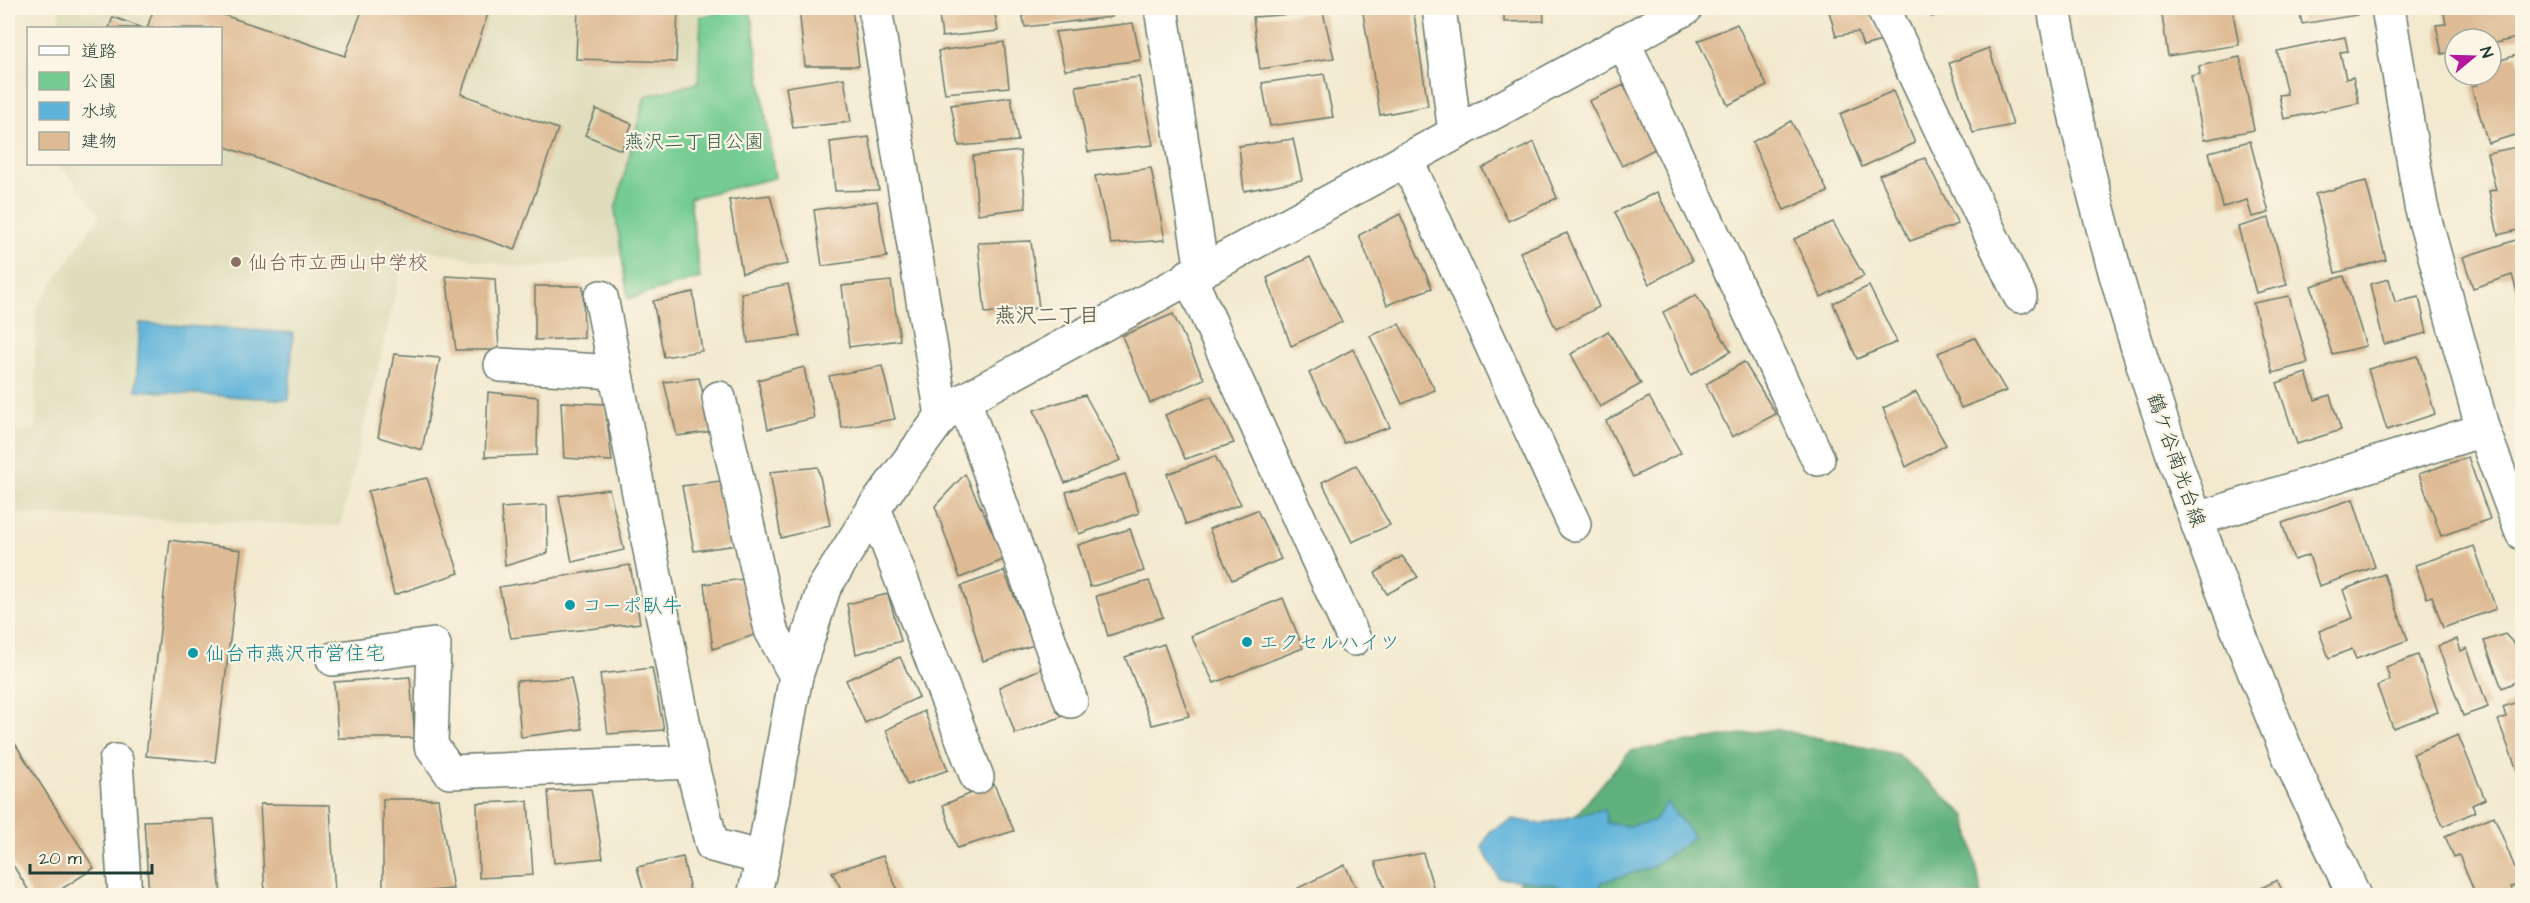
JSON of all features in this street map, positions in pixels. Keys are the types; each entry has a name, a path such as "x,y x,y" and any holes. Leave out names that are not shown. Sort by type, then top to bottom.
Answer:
{"street":[{"path":"874,8 953,408 1071,701"},
{"path":"1161,8 1195,274 1354,639"},
{"path":"1439,8 1455,132"},
{"path":"754,896 764,858 796,676 824,588 874,508 953,408 1684,8"},
{"path":"1883,8 2020,296"},
{"name":"鶴ケ谷南光台線","path":"2054,8 2066,76 2123,305 2197,519 2277,730 2354,896"},
{"path":"2388,8 2421,206 2483,430 2523,533"},
{"path":"1623,41 1818,459"},
{"path":"1406,159 1574,524"},
{"path":"601,297 691,762 712,845 764,858"},
{"path":"501,365 615,372"},
{"path":"719,398 771,630 796,676"},
{"path":"2197,519 2483,430"},
{"path":"874,508 977,777"},
{"path":"333,659 434,645 431,746 450,772 691,762"},
{"path":"116,761 125,896"}],"shaded area":[{"name":"仙台市立西山中学校","path":"59,8 701,8 698,83 615,210 621,256 527,268 407,247 340,526 8,513 8,435 36,429 35,309 100,215 60,165 222,165 222,27 58,27"}],"green space":[{"name":"燕沢二丁目公園","path":"750,8 775,178 690,198 700,278 628,299 615,210 645,96 698,83 701,16"},
{"path":"1775,729 1897,754 1966,816 1982,895 1508,896 1630,751"}],"water":[{"path":"140,323 293,333 289,400 136,390"},
{"path":"1667,802 1694,837 1650,868 1601,882 1598,895 1550,884 1499,878 1482,848 1490,831 1513,819 1541,824 1604,809 1607,823 1629,826 1654,821"}],"building":[{"path":"154,8 203,8 345,56 363,8 490,8 461,94 558,129 515,250 222,146 222,27 147,27"},
{"path":"578,8 678,8 676,62 576,59"},
{"path":"799,8 852,8 859,66 805,66"},
{"path":"938,8 994,8 998,31 942,37"},
{"path":"1021,8 1111,8 1112,17 1025,27"},
{"path":"1390,8 1413,8 1428,106 1380,115 1363,13"},
{"path":"1504,8 1543,8 1544,21 1504,22"},
{"path":"1828,8 1866,8 1882,41 1863,46 1858,32 1836,36"},
{"path":"1927,8 1954,8 1932,17"},
{"path":"2161,8 2232,8 2239,45 2168,56"},
{"path":"2299,8 2355,8 2357,15 2302,24"},
{"path":"2443,8 2520,8 2522,37 2503,41 2503,27 2443,27 2442,54 2436,25 2446,24"},
{"path":"1323,12 1334,58 1260,69 1253,17"},
{"path":"113,17 140,27 109,27"},
{"path":"1133,23 1141,60 1065,70 1055,32"},
{"path":"1737,24 1767,86 1728,105 1698,41"},
{"path":"2345,37 2348,51 2340,52 2346,79 2353,77 2359,103 2284,119 2279,95 2287,94 2277,51"},
{"path":"1004,42 1009,87 945,93 938,51"},
{"path":"1989,48 2013,125 1973,133 1949,63"},
{"path":"2517,55 2522,72 2522,133 2488,143 2471,87 2503,87 2503,59"},
{"path":"2240,57 2254,130 2204,140 2191,76 2200,74 2199,66"},
{"path":"1324,74 1333,117 1270,126 1262,83"},
{"path":"1139,77 1153,145 1088,152 1076,86"},
{"path":"844,78 851,122 793,128 786,87"},
{"path":"1624,85 1655,149 1622,166 1589,101"},
{"path":"1893,91 1915,143 1862,167 1840,114"},
{"path":"1011,97 1018,141 959,146 951,105"},
{"path":"596,109 632,124 621,150 585,135"},
{"path":"1791,121 1828,192 1784,210 1752,142"},
{"path":"869,137 879,190 835,191 830,142"},
{"path":"1293,139 1302,180 1244,191 1239,146"},
{"path":"2250,141 2269,213 2252,217 2247,200 2223,207 2209,152"},
{"path":"1534,142 1557,198 1508,221 1482,168"},
{"path":"2522,146 2522,229 2498,235 2489,191 2496,190 2487,153"},
{"path":"1020,151 1026,208 978,214 973,156"},
{"path":"1925,158 1958,224 1910,241 1879,175"},
{"path":"1151,168 1165,240 1111,244 1095,176"},
{"path":"2366,181 2386,260 2335,273 2315,194"},
{"path":"1657,192 1692,261 1649,284 1615,212"},
{"path":"770,195 788,264 742,273 729,200"},
{"path":"877,201 887,257 822,266 814,210"},
{"path":"1400,214 1432,288 1387,305 1359,235"},
{"path":"2269,218 2287,285 2256,293 2238,227"},
{"path":"1833,222 1864,276 1821,297 1794,239"},
{"path":"1567,233 1599,307 1556,329 1520,252"},
{"path":"2522,238 2522,309 2512,275 2473,288 2463,257"},
{"path":"1031,241 1039,308 985,313 978,243"},
{"path":"1310,257 1342,322 1291,346 1267,278"},
{"path":"446,276 495,279 499,350 456,350"},
{"path":"2344,276 2366,346 2332,354 2311,286"},
{"path":"2389,279 2395,302 2419,297 2427,333 2384,344 2370,284"},
{"path":"891,281 900,340 849,347 842,286"},
{"path":"788,284 800,336 748,343 741,293"},
{"path":"535,286 583,286 584,338 535,340"},
{"path":"1869,286 1897,342 1857,359 1833,303"},
{"path":"693,292 702,351 664,357 653,301"},
{"path":"1696,295 1731,351 1691,375 1663,312"},
{"path":"2289,296 2308,363 2273,373 2253,303"},
{"path":"1173,314 1204,379 1150,403 1122,336"},
{"path":"1399,324 1435,390 1402,404 1370,336"},
{"path":"1608,331 1641,384 1600,407 1571,354"},
{"path":"1975,338 2006,391 1961,408 1938,353"},
{"path":"1353,349 1390,427 1344,443 1309,373"},
{"path":"394,354 440,358 422,450 378,437"},
{"path":"2418,356 2435,414 2387,430 2368,369"},
{"path":"1744,362 1776,414 1732,437 1706,384"},
{"path":"882,366 895,419 842,428 829,376"},
{"path":"804,367 814,418 768,429 758,380"},
{"path":"2306,373 2315,400 2330,395 2341,430 2297,444 2277,383"},
{"path":"699,378 713,431 677,436 664,382"},
{"path":"488,392 538,397 537,455 485,457"},
{"path":"1916,392 1946,445 1906,467 1883,408"},
{"path":"1085,395 1121,460 1065,483 1034,410"},
{"path":"1211,396 1234,443 1185,459 1165,415"},
{"path":"1649,397 1681,453 1633,477 1606,421"},
{"path":"561,402 605,404 612,461 564,458"},
{"path":"1215,456 1241,504 1186,525 1167,474"},
{"path":"2468,457 2490,519 2441,536 2419,474"},
{"path":"1356,465 1390,525 1352,542 1322,482"},
{"path":"818,467 830,525 781,538 770,472"},
{"path":"965,474 1005,559 960,578 935,506"},
{"path":"1125,474 1139,513 1079,534 1066,492"},
{"path":"427,478 459,573 394,595 368,491"},
{"path":"721,481 737,545 694,551 682,486"},
{"path":"609,489 624,550 572,562 559,496"},
{"path":"2353,499 2375,567 2319,586 2309,555 2294,560 2282,523"},
{"path":"547,505 548,553 505,566 501,508"},
{"path":"1257,510 1281,559 1232,580 1209,529"},
{"path":"1130,529 1144,571 1090,587 1078,545"},
{"name":"仙台市燕沢市営住宅","path":"170,540 241,550 215,762 146,756"},
{"path":"2474,546 2496,609 2443,628 2432,596 2427,598 2415,565"},
{"path":"1402,556 1418,577 1387,594 1375,573"},
{"name":"コーポ臥牛","path":"630,565 640,623 511,638 499,587"},
{"path":"1004,571 1034,645 983,661 961,586"},
{"path":"2384,574 2408,640 2356,659 2352,649 2329,658 2319,631 2353,618 2343,590"},
{"path":"744,579 757,634 713,649 704,584"},
{"path":"1149,581 1163,617 1108,636 1096,596"},
{"path":"888,594 901,641 856,654 847,604"},
{"name":"エクセルハイツ","path":"1283,598 1303,648 1214,683 1191,636"},
{"path":"2505,634 2516,646 2522,643 2522,679 2502,688 2484,641"},
{"path":"2457,639 2461,651 2467,648 2488,707 2463,716 2438,646"},
{"path":"1164,644 1189,716 1152,725 1125,657"},
{"path":"2418,655 2438,712 2393,728 2377,686 2390,680 2386,667"},
{"path":"900,657 919,697 865,723 846,680"},
{"path":"1045,667 1066,715 1015,734 999,687"},
{"path":"652,668 664,730 608,734 600,674"},
{"path":"410,677 415,738 338,738 334,682"},
{"path":"571,678 582,729 521,737 516,681"},
{"path":"2522,700 2522,783 2498,720 2506,717 2503,707"},
{"path":"924,711 948,770 907,785 886,730"},
{"path":"2458,735 2485,799 2472,805 2475,812 2443,826 2413,754"},
{"path":"14,742 94,868 51,896 32,896 8,857 8,746"},
{"path":"994,784 1014,831 957,848 943,805"},
{"path":"591,789 603,858 554,863 548,791"},
{"path":"383,799 438,799 453,889 383,895"},
{"path":"528,801 533,875 479,878 477,803"},
{"path":"260,804 330,805 335,896 265,896"},
{"path":"2494,816 2521,883 2511,887 2514,894 2510,896 2476,896 2459,855 2454,857 2445,836"},
{"path":"214,819 221,896 149,896 144,821"},
{"path":"1423,853 1436,896 1388,896 1375,862"},
{"path":"883,856 900,896 845,896 832,872"},
{"path":"683,857 691,896 645,896 637,867"},
{"path":"1345,865 1360,896 1302,896 1298,888"},
{"path":"2277,880 2285,896 2246,896"},
{"path":"609,889 612,896 592,896 592,895"}],"place":[{"name":"仙台市立西山中学校","path":"236,262"},
{"name":"コーポ臥牛","path":"570,605"},
{"name":"エクセルハイツ","path":"1247,642"},
{"name":"仙台市燕沢市営住宅","path":"193,653"}],"district":[{"name":"燕沢二丁目","path":"1047,315"}]}
